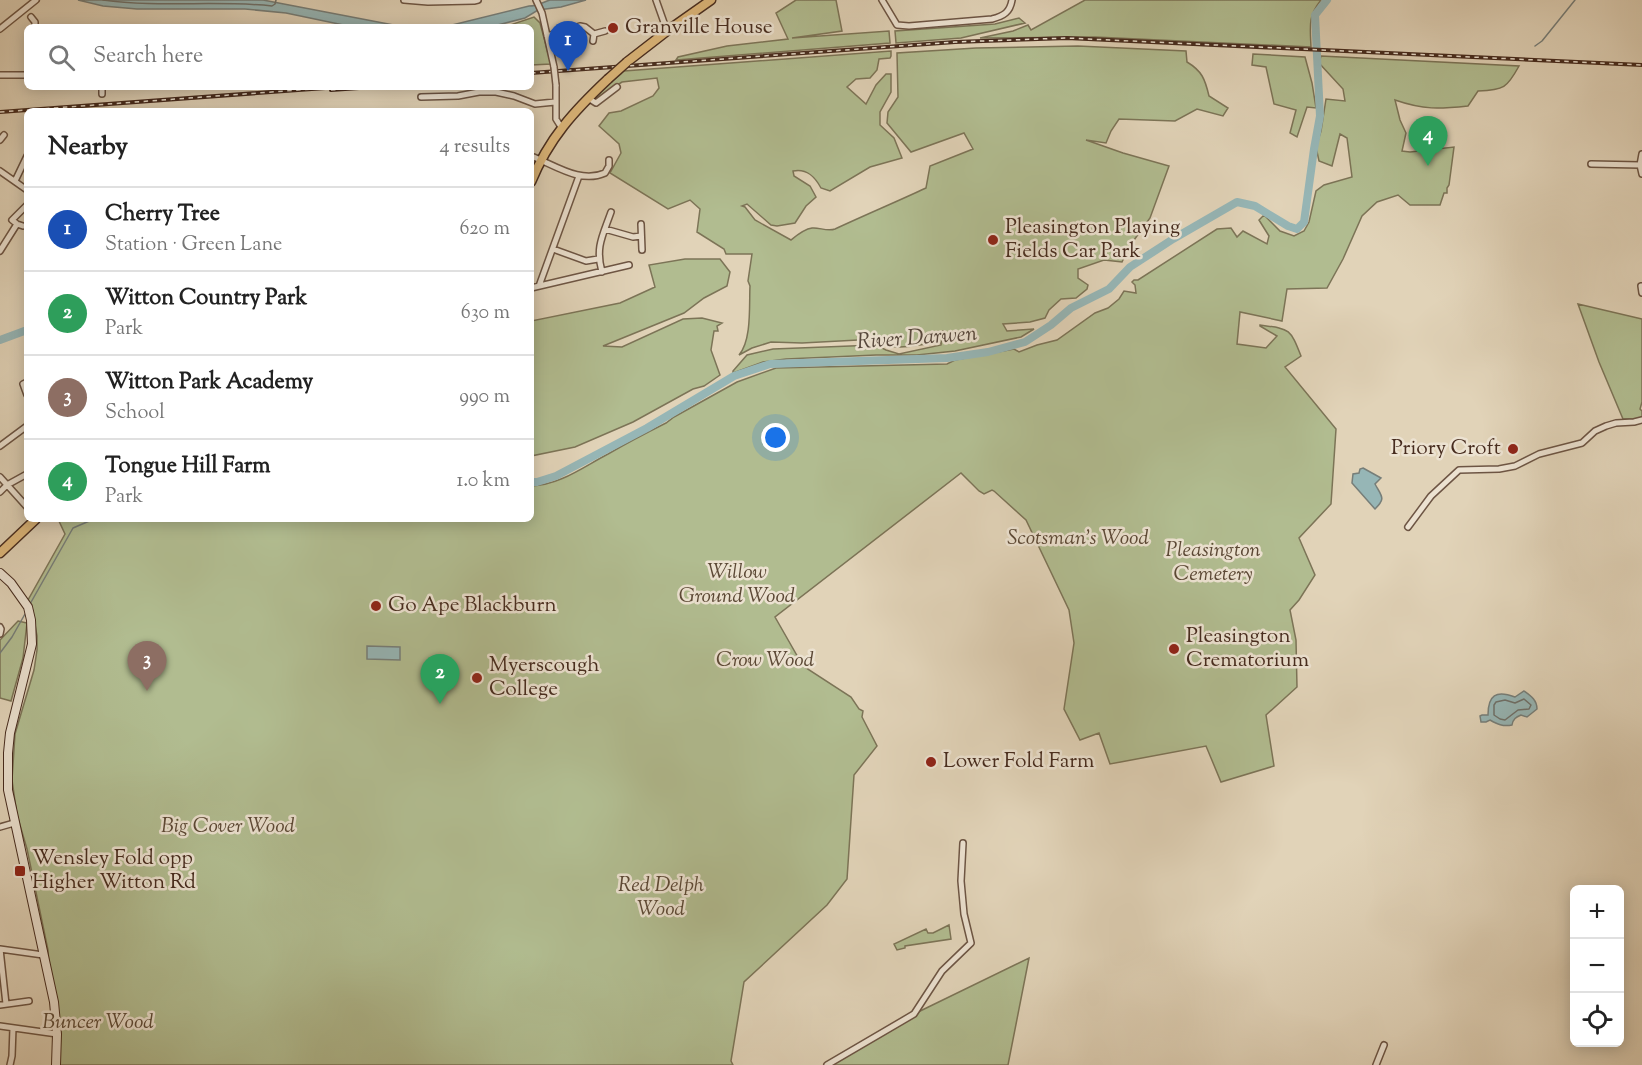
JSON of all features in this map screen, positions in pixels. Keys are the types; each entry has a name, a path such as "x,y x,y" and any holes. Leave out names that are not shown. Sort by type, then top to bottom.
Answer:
{"main road":[{"path":"534,174 540,159 561,127 588,98 627,62 711,0"},
{"path":"0,553 33,522"},
{"path":"0,573 11,583 28,607 33,635 10,733 8,790 54,1002 57,1034 56,1065"}],"street":[{"path":"0,29 36,0"},
{"path":"404,0 476,1"},
{"path":"656,0 667,31"},
{"path":"882,0 897,26 909,26 992,19 1003,16 1010,10 1012,0"},
{"path":"537,1 554,67 555,118 561,127"},
{"path":"31,16 35,24"},
{"path":"547,36 580,26 594,34 605,32"},
{"path":"593,40 594,34"},
{"path":"0,75 24,75"},
{"path":"588,98 596,103 617,87"},
{"path":"421,97 496,92 535,104 555,102"},
{"path":"0,140 4,135"},
{"path":"1642,154 1642,174"},
{"path":"534,157 579,176 592,178 604,174 609,166 609,160"},
{"path":"15,181 24,162"},
{"path":"1591,164 1641,165"},
{"path":"0,182 2,173 24,188"},
{"path":"539,286 579,176"},
{"path":"0,250 24,210"},
{"path":"602,272 598,259 598,248 611,212"},
{"path":"641,224 642,250"},
{"path":"605,230 633,237 641,236"},
{"path":"553,249 586,261 598,259"},
{"path":"534,287 630,265"},
{"path":"1641,286 1642,293"},
{"path":"1408,526 1431,496 1459,470 1499,469 1515,466 1539,454 1582,443 1606,426 1642,420"},
{"path":"0,446 24,428"},
{"path":"0,492 24,476"},
{"path":"0,477 24,504"},
{"path":"0,627 0,634"},
{"path":"0,827 14,823"},
{"path":"827,1065 914,1014 942,971 971,943 964,914 961,881 963,843"},
{"path":"29,1001 3,1004 0,949 43,955"},
{"path":"0,1026 57,1034"},
{"path":"10,1065 13,1028"},
{"path":"1376,1065 1384,1045"}],"green space":[{"path":"796,0 836,0 842,31 792,38 889,31 890,43 676,60 678,57 727,46 788,39 776,13"},
{"path":"1085,0 1321,0 1312,16 1311,47 1095,37 980,38 1013,31 1028,25 1031,30"},
{"path":"534,17 540,23 551,64 534,65 534,24 513,24"},
{"path":"1019,18 1025,23 961,38 896,43 895,31 995,24"},
{"path":"1078,46 1186,51 1187,62 1202,76 1209,96 1228,108 1223,116 1197,109 1175,121 1119,119 1106,143 1086,140 1169,166 1150,218 1129,247 1122,262 1104,260 1078,269 1078,278 1088,285 1087,289 1076,298 1061,299 1049,310 1045,318 1030,322 1003,324 1007,331 1034,329 1021,337 955,351 917,355 786,359 763,362 733,373 747,355 773,349 876,345 899,354 941,345 943,330 941,343 896,347 877,339 802,343 771,342 739,355 748,332 750,286 748,281 752,254 726,254 724,249 697,232 700,209 690,200 668,209 610,173 621,153 619,144 599,126 609,113 621,111 653,96 659,88 657,78 622,82 597,98 596,96 624,71 891,51 890,58 879,59 877,70 870,78 856,79 847,87 866,104 876,85 886,74 891,74 891,92 880,112 880,125 894,138 902,158 870,167 830,191 821,188 806,172 793,171 794,176 810,186 816,197 806,206 795,223 771,225 747,204 742,206 755,220 791,240 809,229 835,229 926,188 930,166 973,149 964,133 911,152 887,123 888,112 898,97 897,53 976,48"},
{"path":"1253,54 1305,57 1316,108 1307,107 1297,137 1290,133 1296,110 1274,104 1266,67 1252,65"},
{"path":"1321,56 1519,66 1508,83 1494,90 1478,91 1468,106 1432,108 1395,100 1406,133 1402,151 1454,147 1449,185 1440,205 1410,205 1398,195 1377,202 1362,216 1327,288 1287,289 1282,321 1240,312 1237,344 1266,348 1277,336 1260,325 1288,331 1301,356 1285,367 1336,429 1331,504 1299,538 1315,575 1290,610 1296,640 1297,687 1266,715 1274,766 1221,782 1206,746 1110,764 1099,733 1080,740 1064,709 1074,643 1069,610 1026,520 994,491 984,494 961,473 775,617 803,666 851,697 863,711 862,717 877,746 854,775 847,879 827,905 744,982 731,1061 733,1065 56,1065 48,950 27,849 17,815 12,780 15,734 34,670 37,650 32,607 28,600 65,534 59,522 534,522 534,486 552,482 571,474 737,382 776,368 947,364 955,360 1014,349 1019,352 1057,340 1095,313 1108,308 1119,299 1124,291 1136,293 1132,282 1134,280 1138,280 1217,229 1231,228 1237,237 1243,231 1267,244 1269,236 1259,220 1264,215 1280,231 1294,236 1304,231 1309,222 1316,191 1324,185 1352,177 1347,138 1340,134 1332,166 1319,161 1316,147 1326,99 1345,101 1343,89 1319,63"},
{"path":"685,259 720,259 730,272 727,286 704,298 684,313 603,346 622,347 683,319 702,318 722,323 717,326 718,331 714,331 711,350 720,375 704,386 693,389 633,422 575,447 534,455 534,320 620,303 655,287 649,265"},
{"path":"1578,304 1642,319 1642,402 1640,409 1642,417 1623,419"},
{"path":"18,621 27,623 23,658 11,701 0,698 0,640"},
{"path":"949,925 951,939 905,946 897,950 894,944 926,929 928,933 933,933"},
{"path":"1029,958 1008,1065 827,1065 914,1014"}],"water":[{"path":"78,0 263,0 388,24 339,24 286,13 245,9 137,9 103,6"},
{"path":"550,0 586,0 538,10 525,18 502,24 456,24 529,6"},
{"path":"1363,468 1381,478 1375,484 1382,500 1375,509 1352,483 1353,474 1359,473"},
{"path":"367,646 400,647 400,660 367,659"},
{"path":"1524,691 1533,698 1537,706 1537,709 1527,717 1521,715 1516,717 1509,726 1490,720 1481,722 1480,716 1488,715 1488,708 1494,696 1503,694 1515,697"}],"waterway":[{"name":"River Darwen","path":"534,482 556,476 647,428 734,376 770,364 947,358 988,352 1025,342 1071,308 1109,289 1130,267 1237,202 1255,206 1297,229 1304,222 1320,116 1315,15 1327,0"},
{"path":"1535,46 1542,41 1575,0"},
{"name":"River Darwen","path":"0,340 24,331"},
{"path":"30,604 73,528 87,522"},
{"path":"0,653 25,614"}],"railway":[{"path":"534,73 955,42 1067,38 1642,65"},
{"path":"54,108 298,90"},
{"path":"0,112 24,110"}],"place":[{"name":"Granville House","path":"613,28"},
{"name":"Cherry Tree","path":"568,71"},
{"name":"Tongue Hill Farm","path":"1428,166"},
{"name":"Pleasington Playing Fields Car Park","path":"993,240"},
{"name":"Priory Croft","path":"1513,449"},
{"name":"Go Ape Blackburn","path":"376,606"},
{"name":"Pleasington Crematorium","path":"1174,649"},
{"name":"Myerscough College","path":"477,678"},
{"name":"Witton Park Academy","path":"147,691"},
{"name":"Witton Country Park","path":"440,704"},
{"name":"Lower Fold Farm","path":"931,762"},
{"name":"Wensley Fold opp Higher Witton Rd","path":"20,871"}],"park label":[{"name":"Scotsman's Wood","path":"1078,539"},
{"name":"Pleasington Cemetery","path":"1213,563"},
{"name":"Willow Ground Wood","path":"737,585"},
{"name":"Crow Wood","path":"765,661"},
{"name":"Big Cover Wood","path":"228,827"},
{"name":"Red Delph Wood","path":"661,898"},
{"name":"Buncer Wood","path":"98,1023"}]}
